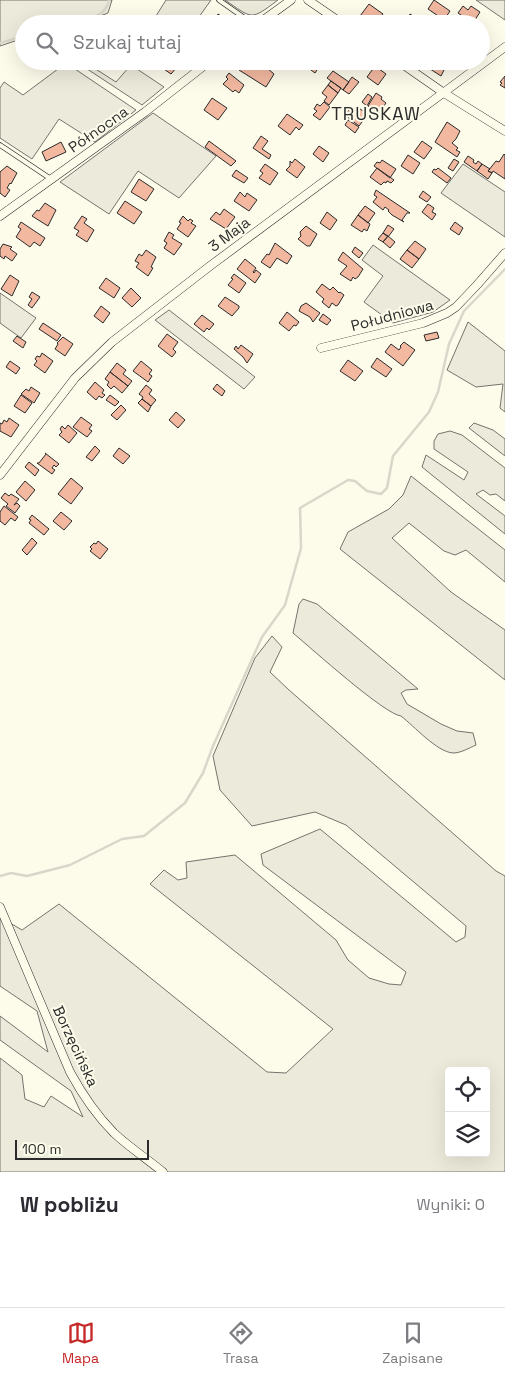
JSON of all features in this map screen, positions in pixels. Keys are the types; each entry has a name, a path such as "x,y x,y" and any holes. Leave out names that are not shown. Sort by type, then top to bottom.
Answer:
{"street":[{"path":"270,15 291,0"},
{"path":"308,0 330,15"},
{"name":"3 Maja","path":"490,58 505,47"},
{"name":"Północna","path":"0,216 145,112 199,70"},
{"path":"411,70 505,131"},
{"name":"3 Maja","path":"0,475 75,378 112,342 210,266 474,70"},
{"name":"Południowa","path":"321,348 423,323 442,316 456,307 505,253"},
{"name":"Borzęcińska","path":"0,907 70,1072 81,1092 114,1133 163,1172"}],"lane":[{"path":"218,0 240,15"},
{"path":"0,145 52,179"}],"shaded area":[{"path":"0,0 112,0 108,13 103,15 15,15 15,41 0,46"},
{"path":"166,0 211,0 200,15 157,15"},
{"path":"225,0 278,0 262,12 252,15 241,11"},
{"path":"476,0 505,0 505,20"},
{"path":"57,70 76,70 136,110 95,142 59,119 32,159 0,138 0,88 4,82 23,95"},
{"path":"89,70 97,70 116,82 127,70 138,70 164,87 142,105"},
{"path":"153,113 216,156 179,198 138,171 109,214 60,182"},
{"path":"463,164 505,192 505,237 441,193"},
{"path":"373,245 450,300 433,312 393,323 364,302 383,276 362,260"},
{"path":"0,293 36,318 21,338 0,323"},
{"path":"169,310 255,377 244,389 155,320"},
{"path":"468,322 505,351 505,412 500,408 503,384 476,387 447,370"},
{"path":"474,423 493,430 505,439 505,456 469,428"},
{"path":"450,431 462,435 505,468 505,501 496,494 490,495 483,490 476,494 505,516 505,534 422,467 426,455 464,480 468,472 434,449 434,441 438,434"},
{"path":"411,476 505,550 505,582 466,550 455,555 444,551 409,523 392,538 451,592 505,630 505,680 340,549 348,532 389,509 403,495"},
{"path":"303,599 317,604 418,689 406,690 401,693 407,704 441,724 457,731 473,733 476,745 456,753 447,752 426,738 401,716 364,693 293,633 299,604"},
{"path":"272,636 282,647 270,672 496,871 505,876 505,1172 0,1172 0,1058 22,1075 25,1099 44,1107 51,1096 83,1117 71,1091 0,1040 0,1016 48,1052 37,1011 0,986 0,917 22,930 59,904 267,1072 286,1073 333,1029 150,884 164,870 178,880 187,878 186,862 235,855 336,940 348,960 369,978 389,984 401,985 406,972 263,865 261,854 320,829 456,942 465,937 466,926 346,825 315,812 252,826 220,790 213,756 255,658"}],"building":[{"path":"434,0 450,11 447,15 437,15 428,9"},
{"path":"369,4 383,14 382,15 361,15"},
{"path":"463,6 468,10 471,6 480,12 478,15 461,15 458,13"},
{"path":"165,70 174,70 171,74"},
{"path":"239,70 269,70 274,74 266,87"},
{"path":"372,70 380,70 386,74 378,85 367,77"},
{"path":"432,70 444,70 441,76"},
{"path":"333,71 349,82 343,90 327,78"},
{"path":"229,73 244,85 239,93 235,90 233,92 223,84 228,79 226,77"},
{"path":"505,76 505,88 500,85 502,83 500,82"},
{"path":"352,77 359,82 349,94 343,90"},
{"path":"331,81 341,88 338,93 328,85"},
{"path":"328,85 338,93 329,105 324,101 327,97 322,93"},
{"path":"376,93 386,103 379,113 368,106"},
{"path":"368,94 372,97 367,106 362,102"},
{"path":"212,98 227,108 218,120 204,110"},
{"path":"324,102 330,107 320,120 313,115 317,111 314,109 317,104 320,106"},
{"path":"351,107 355,110 357,107 368,114 359,126 345,115"},
{"path":"287,114 303,125 299,130 296,127 290,135 278,126"},
{"path":"348,120 359,127 355,133 345,125"},
{"path":"447,122 460,131 452,143 458,148 456,150 460,152 457,157 435,142"},
{"path":"261,136 268,141 262,149 271,155 269,159 253,148"},
{"path":"209,141 236,161 231,166 205,147"},
{"path":"422,141 432,148 424,159 414,152"},
{"path":"61,142 66,152 46,161 42,152"},
{"path":"319,146 329,153 323,162 313,154"},
{"path":"504,154 505,179 493,171 492,173 488,171 496,161 499,162"},
{"path":"408,155 420,163 413,174 401,166"},
{"path":"468,156 476,164 478,161 482,164 477,171 464,162"},
{"path":"295,159 305,167 297,178 286,170 290,166 290,161 292,163"},
{"path":"454,159 459,162 453,171 448,168"},
{"path":"382,160 396,169 390,178 374,166"},
{"path":"265,164 278,173 270,185 259,178 263,173 260,171"},
{"path":"482,164 490,169 488,171 492,173 488,179 477,171"},
{"path":"7,166 17,173 7,188 10,190 5,197 0,193 0,172"},
{"path":"377,168 394,180 391,183 384,182 381,185 370,177"},
{"path":"438,168 451,178 447,183 432,172"},
{"path":"236,170 248,178 244,183 232,176"},
{"path":"139,179 154,189 146,201 131,192"},
{"path":"376,190 410,213 407,213 402,220 404,222 392,215 385,207 383,210 373,202 377,197 374,195"},
{"path":"423,191 431,197 427,202 419,197"},
{"path":"240,192 245,197 247,193 257,200 249,211 234,201"},
{"path":"125,201 142,212 134,224 117,213"},
{"path":"45,203 56,210 48,226 32,216"},
{"path":"428,204 434,208 432,212 436,214 432,220 422,212"},
{"path":"365,206 375,213 368,223 358,215"},
{"path":"224,209 235,217 226,229 210,219 216,212 220,215"},
{"path":"327,212 337,220 330,230 320,223"},
{"path":"358,215 370,224 367,231 364,229 362,232 351,225"},
{"path":"82,216 87,219 84,223 94,230 87,242 76,235 79,231 74,228"},
{"path":"183,216 188,221 190,219 193,221 191,223 196,226 188,237 177,229"},
{"path":"21,222 45,238 40,246 34,242 30,247 16,237 21,229 18,227"},
{"path":"455,222 463,228 459,235 450,229"},
{"path":"388,225 394,229 388,237 383,233"},
{"path":"306,226 317,234 310,246 307,246 298,239 301,236 300,232"},
{"path":"169,232 174,235 172,238 182,244 174,255 164,248 167,243 164,241"},
{"path":"383,233 388,236 383,242 378,239"},
{"path":"388,236 395,242 390,248 383,242"},
{"path":"415,241 426,249 419,259 407,250"},
{"path":"275,243 292,256 287,264 277,258 270,268 261,262 267,254 269,255"},
{"path":"3,244 12,247 10,249 17,254 12,261 5,256 4,259 0,256 0,249"},
{"path":"355,247 363,253 359,258 352,252"},
{"path":"146,250 156,257 151,267 153,268 148,276 136,267 139,263 135,261 139,254 142,256"},
{"path":"407,250 419,259 412,268 400,259"},
{"path":"343,252 363,269 358,277 355,279 353,277 351,281 340,274 347,266 338,260"},
{"path":"245,259 256,268 254,273 256,270 261,274 255,283 237,269"},
{"path":"234,274 246,283 239,293 228,285 233,279 231,278"},
{"path":"10,275 19,281 12,296 1,289"},
{"path":"106,278 120,288 114,298 99,288"},
{"path":"322,284 330,290 333,287 344,295 338,305 336,306 332,303 329,308 322,302 324,299 316,292"},
{"path":"131,288 141,298 132,307 122,298"},
{"path":"32,292 40,297 32,308 28,305 32,299 29,297"},
{"path":"225,297 239,306 232,316 218,306"},
{"path":"306,303 320,313 313,322 310,317 299,311 301,306"},
{"path":"101,306 110,313 103,323 94,316"},
{"path":"287,312 299,322 289,331 279,323"},
{"path":"323,314 331,320 327,325 319,320"},
{"path":"202,315 214,324 209,330 207,328 204,332 194,324"},
{"path":"43,323 61,335 57,341 39,329"},
{"path":"437,332 439,338 426,341 424,335"},
{"path":"167,334 178,342 173,349 176,352 172,357 158,346"},
{"path":"17,336 26,342 23,348 13,341"},
{"path":"63,337 73,344 65,356 55,349 57,343"},
{"path":"404,342 415,350 403,366 385,352 391,344 399,350"},
{"path":"241,345 253,354 247,363 234,349 236,346 238,349"},
{"path":"42,353 53,361 45,373 34,365 37,361 35,359 37,356 40,357"},
{"path":"377,358 392,369 386,377 371,367"},
{"path":"348,360 363,371 355,381 340,371"},
{"path":"10,361 20,368 16,374 6,367"},
{"path":"141,361 152,370 149,374 152,376 148,382 133,371"},
{"path":"117,363 126,370 123,374 132,381 128,386 110,372"},
{"path":"110,372 128,386 122,393 114,386 111,389 107,385 109,382 105,379"},
{"path":"95,382 104,390 102,393 105,395 102,398 99,396 96,400 87,392"},
{"path":"217,384 225,391 222,396 213,389"},
{"path":"146,385 152,390 149,394 156,400 151,406 139,394"},
{"path":"31,387 40,393 34,403 21,394 26,389 29,391"},
{"path":"21,395 32,403 25,413 14,406"},
{"path":"110,395 119,402 115,406 106,400"},
{"path":"142,399 151,406 148,412 138,403"},
{"path":"121,405 126,410 117,420 111,415"},
{"path":"176,412 185,420 178,428 169,420"},
{"path":"81,417 92,425 89,429 92,431 87,437 73,427"},
{"path":"9,418 19,425 11,437 0,431 0,423 2,424 4,420 7,422"},
{"path":"68,425 77,433 69,443 59,435 62,432 60,429 62,426 65,429"},
{"path":"95,446 100,451 92,461 86,457"},
{"path":"119,448 130,456 123,464 113,456"},
{"path":"45,453 59,464 56,467 54,465 52,468 55,470 52,474 37,463 39,463"},
{"path":"29,462 39,470 35,476 25,467"},
{"path":"71,478 83,488 71,504 58,494"},
{"path":"25,481 35,490 26,501 16,492"},
{"path":"5,493 19,499 14,505 17,503 20,506 15,513 6,506 8,504 1,498"},
{"path":"4,506 18,517 15,521 11,518 5,525 0,521 0,512"},
{"path":"61,512 72,521 64,530 53,521"},
{"path":"32,515 49,529 44,535 29,523"},
{"path":"32,538 37,543 27,555 22,550"},
{"path":"98,541 108,549 100,559 90,551 92,549 90,547"}],"waterway":[{"path":"97,15 104,11 109,0"},
{"path":"0,43 15,39"},
{"path":"0,876 11,873 27,876 70,865 122,839 144,836 185,803 203,773 213,746 262,637 285,605 301,548 300,508 348,480 355,481 367,491 381,494 387,488 393,456 429,412 438,392 449,344 464,311 505,269"}],"district":[{"name":"TRUSKAW","path":"376,113"}]}
